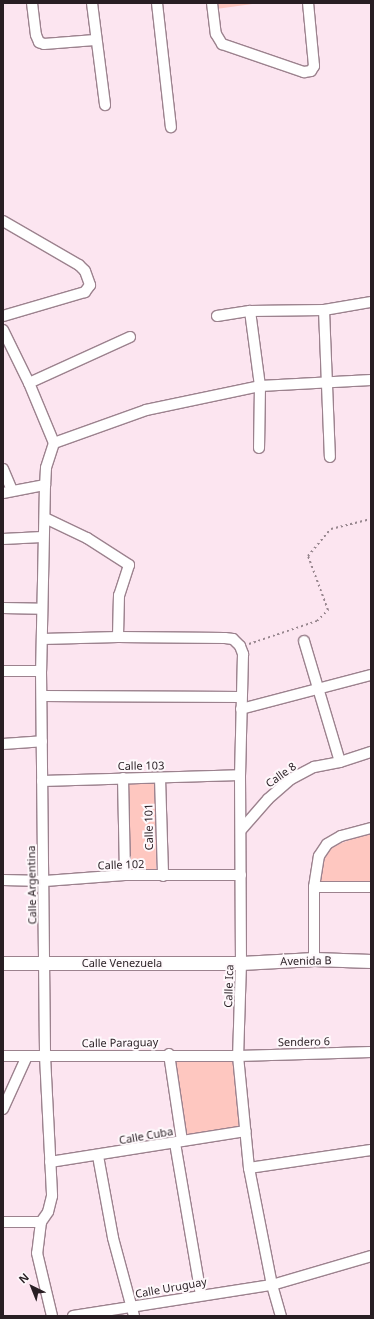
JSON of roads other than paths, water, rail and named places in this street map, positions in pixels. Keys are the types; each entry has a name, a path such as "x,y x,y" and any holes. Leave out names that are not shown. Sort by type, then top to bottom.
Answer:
{"street":[{"path":"32,3 36,35 39,42 44,44 95,40"},
{"path":"92,3 95,40 105,105"},
{"path":"157,3 171,126"},
{"path":"212,3 216,34 222,44 304,72 310,71 314,66 308,3"},
{"path":"3,221 79,265 85,271 90,285 85,292 3,316"},
{"path":"217,316 250,311 324,310 371,302"},
{"path":"324,310 330,457"},
{"path":"250,311 260,386 259,448"},
{"path":"3,330 29,382 54,443 146,410 260,386 371,380"},
{"path":"29,382 130,337"},
{"name":"Calle Argentina","path":"52,1316 37,1254 41,1222 48,1212 52,1196 45,1056 45,881 42,781 43,696 41,671 42,537 46,468 54,443"},
{"path":"3,470 7,492 45,486"},
{"path":"42,639 118,637 119,595 129,565 87,538 44,518"},
{"path":"3,539 42,537"},
{"path":"3,608 42,608"},
{"name":"Calle Ica","path":"118,637 233,639 242,650 240,775 241,963 238,1056 249,1168 272,1285 281,1316"},
{"path":"304,642 340,762"},
{"path":"3,671 41,671"},
{"path":"241,709 371,675"},
{"path":"43,696 241,697"},
{"path":"3,744 42,741"},
{"name":"Calle 8","path":"241,830 268,799 291,779 314,767 340,762 371,752"},
{"name":"Calle 103","path":"42,781 240,775"},
{"path":"123,778 125,875"},
{"name":"Calle 101","path":"160,778 163,876"},
{"path":"314,959 315,866 327,844 341,836 371,828"},
{"name":"Calle 102","path":"3,880 45,881 125,875 241,875"},
{"path":"314,887 371,887"},
{"name":"Avenida B","path":"241,963 314,959 371,962"},
{"name":"Calle Venezuela","path":"3,963 241,963"},
{"name":"Sendero 6","path":"238,1056 371,1052"},
{"path":"169,1054 178,1142 201,1295"},
{"name":"Calle Paraguay","path":"3,1056 169,1054 238,1056"},
{"path":"3,1109 27,1056"},
{"name":"Calle Cuba","path":"50,1162 98,1156 246,1131"},
{"path":"249,1168 371,1150"},
{"path":"98,1156 114,1238 133,1312"},
{"path":"3,1222 41,1222"},
{"name":"Calle Uruguay","path":"73,1316 133,1312 201,1295 272,1285 371,1256"}]}
